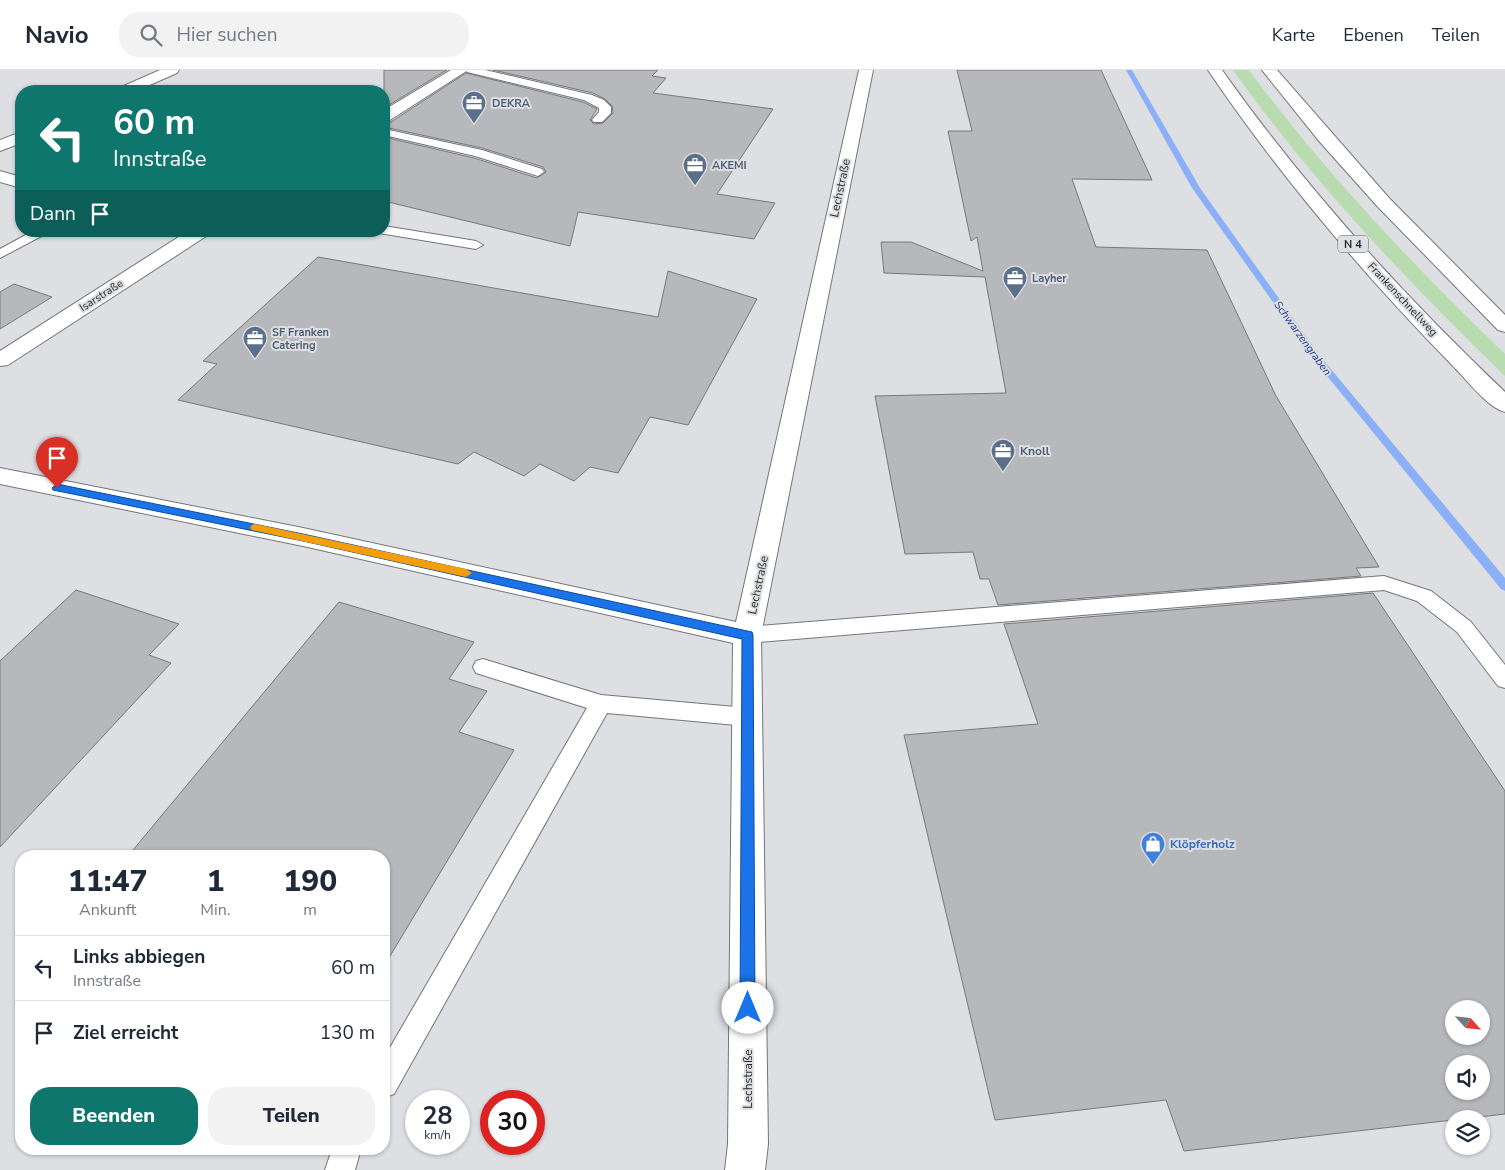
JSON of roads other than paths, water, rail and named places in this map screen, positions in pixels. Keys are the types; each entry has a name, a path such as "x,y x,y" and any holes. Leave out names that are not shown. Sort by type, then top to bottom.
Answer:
{"main road":[{"path":"138,85 172,70"},
{"path":"390,114 461,70"},
{"name":"Lechstraße","path":"746,1170 748,1144 748,635 866,70"},
{"name":"Frankenschnellweg","path":"1215,70 1236,102 1331,219 1401,298 1505,405"},
{"path":"1269,70 1316,127 1394,214 1505,326"},
{"path":"0,146 15,140"},
{"path":"0,176 15,181"},
{"name":"Isarstraße","path":"0,360 192,237"},
{"path":"0,476 303,537 748,635"}],"lane":[{"path":"471,70 588,97 600,102 605,107 605,113 598,120"},
{"path":"390,133 478,153 538,172"},
{"path":"390,231 476,245"},
{"path":"0,254 33,237"},
{"path":"748,635 1384,583 1424,596 1458,622 1505,680"},
{"path":"483,667 601,704 748,717"},
{"path":"390,1074 601,704"},
{"path":"340,1170 344,1155"}],"waterway":[{"name":"Schwarzengraben","path":"1129,70 1196,188 1317,358 1505,586"}],"place":[{"name":"DEKRA","path":"474,124"},
{"name":"AKEMI","path":"695,186"},
{"name":"Layher","path":"1015,299"},
{"name":"SF Franken Catering","path":"255,359"},
{"name":"Knoll","path":"1003,472"},
{"name":"Klöpferholz","path":"1153,865"}]}
